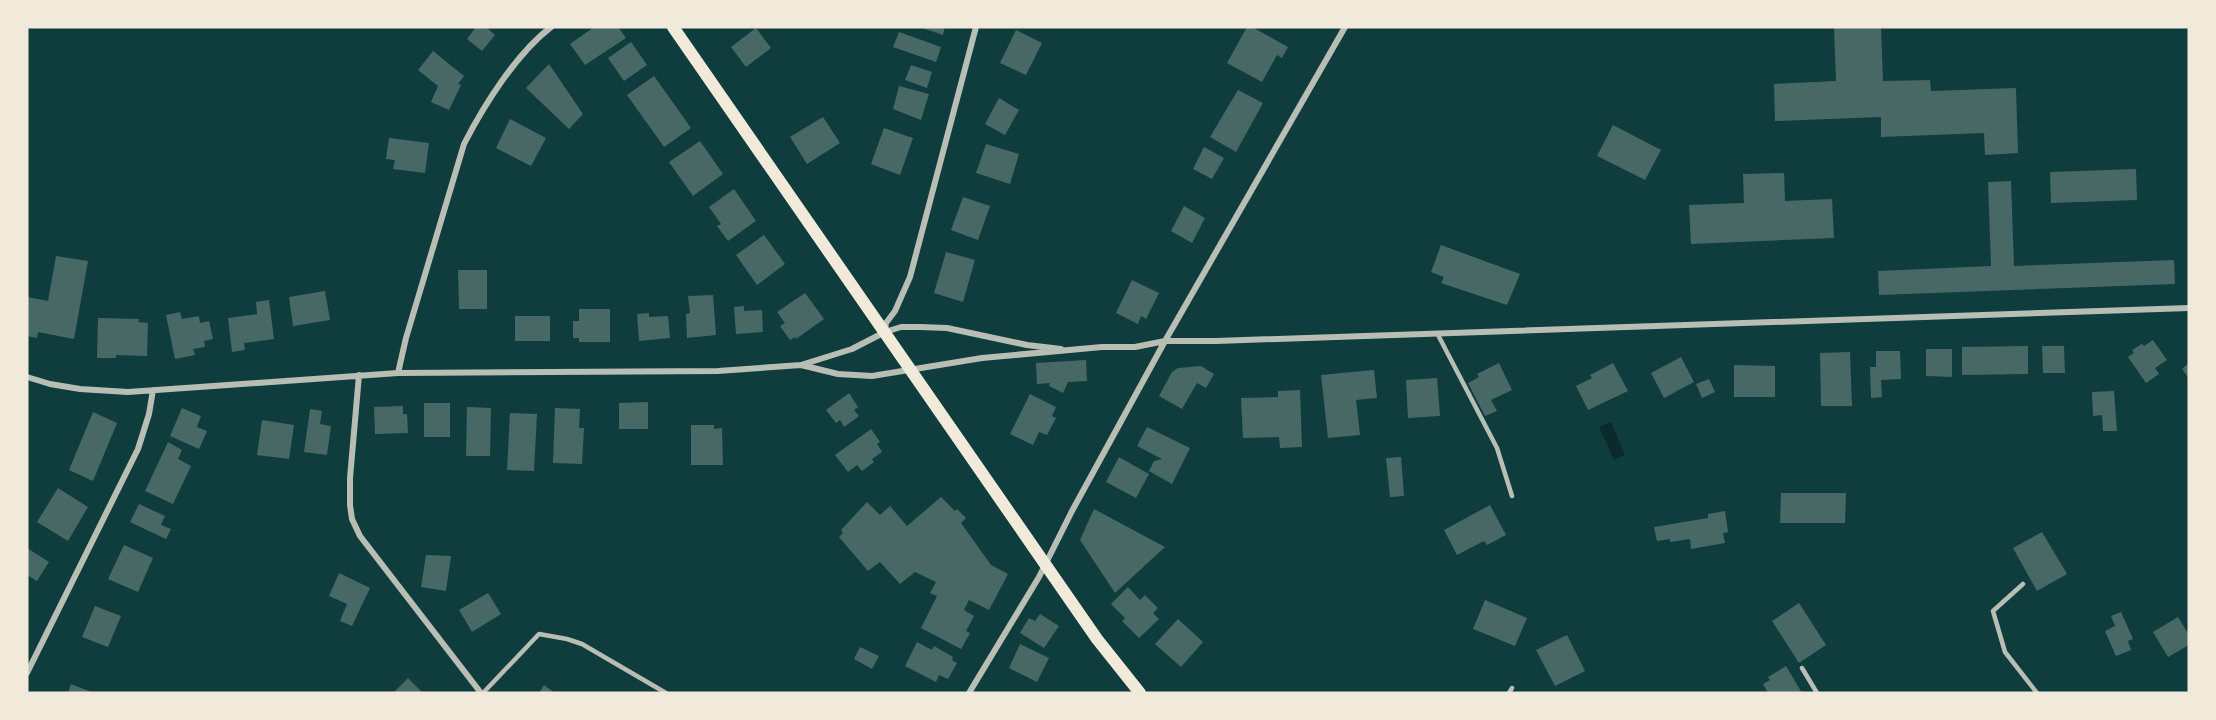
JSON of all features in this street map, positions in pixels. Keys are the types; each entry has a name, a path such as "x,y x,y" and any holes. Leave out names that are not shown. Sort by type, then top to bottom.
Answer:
{"main road":[{"path":"673,27 1097,639 1140,693"}],"street":[{"path":"398,373 406,338 464,144 477,118 513,67 541,35 552,27"},
{"path":"885,332 886,323 895,311 910,277 976,27"},
{"path":"969,693 1045,564 1165,341 1345,27"},
{"path":"801,365 838,374 872,376 982,358 1102,347 1135,347 1165,341 2189,308"},
{"path":"27,377 80,389 128,392 398,373 670,372 801,365 852,349 885,332 901,327 947,328 1027,345 1073,350"},
{"path":"358,375 350,478 352,519 360,536 482,693"},
{"path":"27,673 138,449 149,414 153,390"}],"lane":[{"path":"1437,333 1497,448 1512,496"},
{"path":"2023,584 1993,611 2005,652 2037,693"},
{"path":"482,693 539,634 582,644 666,693"},
{"path":"1802,668 1817,693"}],"water":[{"path":"1611,422 1625,455 1614,460 1599,427"}],"building":[{"path":"476,27 491,27 488,29 495,35 482,51 467,39"},
{"path":"594,27 618,27 626,38 585,65 570,44"},
{"path":"919,27 945,27 943,35"},
{"path":"1247,27 1252,27 1288,47 1282,58 1277,55 1262,82 1227,63"},
{"path":"1834,27 1881,27 1883,81 1930,80 1931,91 2016,88 2018,153 1985,155 1984,133 1881,137 1881,117 1775,121 1774,84 1836,81"},
{"path":"756,28 771,48 746,67 731,47"},
{"path":"1016,30 1042,43 1026,75 1000,63"},
{"path":"899,32 941,47 936,62 893,47"},
{"path":"631,42 647,65 624,81 608,58"},
{"path":"433,51 464,76 458,84 461,85 449,110 431,102 438,86 418,70"},
{"path":"549,64 583,114 569,129 526,88"},
{"path":"911,65 932,72 927,88 905,80"},
{"path":"654,76 691,128 664,147 627,95"},
{"path":"899,86 929,94 921,120 893,109"},
{"path":"1238,90 1263,103 1236,152 1210,137"},
{"path":"999,98 1019,110 1005,135 985,124"},
{"path":"823,117 840,143 807,164 790,137"},
{"path":"510,119 546,138 531,166 496,148"},
{"path":"1613,125 1661,150 1645,180 1597,156"},
{"path":"884,128 913,138 900,175 871,164"},
{"path":"389,138 429,143 425,173 393,169 395,160 386,159"},
{"path":"700,141 723,174 693,196 669,162"},
{"path":"986,144 1019,154 1010,184 976,173"},
{"path":"1204,147 1224,158 1212,179 1193,169"},
{"path":"2136,169 2137,200 2051,203 2050,172"},
{"path":"1784,173 1785,201 1832,199 1834,238 1691,244 1689,205 1744,203 1743,174"},
{"path":"2011,181 2014,266 2174,260 2175,284 1879,295 1878,271 1991,266 1988,182"},
{"path":"734,189 756,221 728,241 717,226 721,224 709,207"},
{"path":"963,197 990,206 978,240 951,230"},
{"path":"1184,206 1205,218 1192,243 1171,231"},
{"path":"764,235 785,264 757,285 736,255"},
{"path":"1441,245 1520,274 1507,305 1441,283 1444,277 1431,272"},
{"path":"946,252 975,260 963,302 934,293"},
{"path":"56,256 88,261 74,339 38,332 37,338 27,336 27,297 48,301"},
{"path":"458,270 487,270 487,309 459,309"},
{"path":"1132,280 1159,293 1146,319 1141,316 1138,324 1116,313"},
{"path":"325,291 330,320 293,326 289,297"},
{"path":"805,293 824,319 796,339 795,337 790,340 780,326 785,323 777,312"},
{"path":"713,295 716,335 687,338 686,314 690,313 688,296"},
{"path":"269,300 274,339 244,343 245,350 232,352 228,318 257,314 256,302"},
{"path":"744,306 744,311 762,310 763,332 736,334 734,307"},
{"path":"579,309 610,309 610,342 579,342 579,338 573,338 573,321 579,321"},
{"path":"180,312 182,319 199,316 200,323 209,321 213,339 204,341 205,347 193,349 195,355 175,359 166,315"},
{"path":"649,313 649,317 668,316 670,338 639,341 637,314"},
{"path":"515,316 550,316 550,341 515,341"},
{"path":"98,318 139,319 138,322 148,323 147,356 116,355 116,358 97,358"},
{"path":"2153,340 2167,360 2155,368 2159,374 2146,383 2128,357 2134,353 2132,350"},
{"path":"2028,346 2028,374 1962,375 1962,347"},
{"path":"2042,346 2064,346 2065,373 2043,373"},
{"path":"1926,349 1952,349 1952,377 1926,376"},
{"path":"1876,351 1900,351 1901,379 1881,380 1882,397 1871,398 1870,367 1876,367"},
{"path":"1850,352 1852,406 1821,406 1820,353"},
{"path":"1681,357 1694,382 1664,398 1651,373"},
{"path":"1086,360 1087,381 1068,382 1063,393 1049,386 1050,383 1037,384 1036,363"},
{"path":"1499,363 1512,390 1491,400 1497,411 1485,416 1468,383 1479,377 1477,374"},
{"path":"1613,363 1628,391 1588,410 1576,386 1592,378 1590,375"},
{"path":"2189,363 2189,379 2182,369"},
{"path":"1734,365 1775,366 1775,397 1734,397"},
{"path":"1201,366 1214,374 1206,388 1197,383 1182,409 1159,396 1172,372 1178,368"},
{"path":"1374,370 1377,398 1356,400 1360,435 1328,438 1321,375"},
{"path":"1437,378 1440,416 1408,418 1406,380"},
{"path":"1709,379 1715,392 1702,398 1696,384"},
{"path":"1300,390 1302,447 1280,448 1279,437 1243,438 1241,398 1278,397 1278,391"},
{"path":"2114,391 2117,431 2103,431 2102,415 2093,416 2092,392"},
{"path":"849,393 858,407 854,410 859,416 844,427 840,420 836,423 826,410"},
{"path":"1030,394 1056,407 1052,416 1056,418 1047,435 1039,432 1033,445 1010,434"},
{"path":"648,402 648,429 619,429 619,403"},
{"path":"424,403 450,403 450,437 424,437"},
{"path":"403,406 403,414 407,414 408,433 375,434 374,407"},
{"path":"467,407 491,408 490,456 466,456"},
{"path":"182,408 201,416 197,427 207,431 199,449 170,436"},
{"path":"555,408 580,409 579,428 584,428 582,464 553,463"},
{"path":"310,409 322,411 320,424 331,426 327,455 304,452"},
{"path":"93,412 117,423 93,481 69,470"},
{"path":"510,413 537,414 534,471 507,470"},
{"path":"262,420 294,425 289,459 257,455"},
{"path":"691,425 714,425 714,429 722,428 723,465 691,465"},
{"path":"1147,427 1190,448 1172,484 1149,471 1154,461 1162,459 1137,446"},
{"path":"871,429 880,442 877,444 882,452 872,459 874,462 862,471 857,465 848,472 835,455"},
{"path":"168,442 182,450 178,459 191,466 173,504 145,491"},
{"path":"1119,457 1149,474 1136,498 1106,482"},
{"path":"1401,457 1404,496 1390,497 1386,458"},
{"path":"58,488 88,507 68,541 37,522"},
{"path":"1781,493 1846,493 1845,523 1780,523"},
{"path":"941,497 966,518 961,523 991,565 1008,574 989,610 969,600 964,610 974,616 966,631 970,633 961,649 921,628 937,596 930,593 936,582 915,572 900,584 880,562 868,571 839,537 843,533 841,530 867,502 880,515 890,506 907,526"},
{"path":"139,504 165,516 161,525 171,529 166,539 130,522"},
{"path":"1490,505 1506,535 1487,545 1484,541 1457,555 1444,530"},
{"path":"1094,509 1165,547 1115,593 1080,540"},
{"path":"1725,511 1728,532 1723,533 1725,543 1691,549 1690,539 1657,541 1654,527 1708,518 1708,514"},
{"path":"2042,532 2067,574 2037,591 2013,548"},
{"path":"124,545 153,558 138,592 108,579"},
{"path":"27,548 49,562 37,581 27,575"},
{"path":"426,555 451,556 446,591 421,587"},
{"path":"339,573 370,588 352,626 340,621 347,604 329,596"},
{"path":"1128,587 1140,600 1145,595 1158,608 1153,613 1159,619 1139,638 1122,621 1125,618 1111,604"},
{"path":"488,593 501,614 472,632 459,610"},
{"path":"1485,600 1527,618 1515,646 1473,629"},
{"path":"1799,603 1826,645 1799,663 1772,621"},
{"path":"95,606 121,616 108,647 82,637"},
{"path":"2121,612 2133,639 2128,641 2131,650 2116,656 2105,631 2115,626 2111,616"},
{"path":"1040,614 1059,626 1044,648 1020,633 1029,618 1035,621"},
{"path":"2178,617 2189,635 2189,645 2168,657 2153,632"},
{"path":"1178,619 1203,642 1181,667 1155,644"},
{"path":"1567,635 1585,671 1555,686 1536,650"},
{"path":"917,642 932,650 934,646 953,657 952,660 957,663 948,679 939,675 936,682 905,666"},
{"path":"1020,644 1049,658 1037,682 1009,668"},
{"path":"860,647 879,656 872,669 854,659"},
{"path":"1786,666 1802,693 1768,693 1763,684 1770,680 1768,677"},
{"path":"408,678 423,693 393,693"},
{"path":"71,684 94,693 68,693"},
{"path":"544,685 555,693 539,693"}]}
